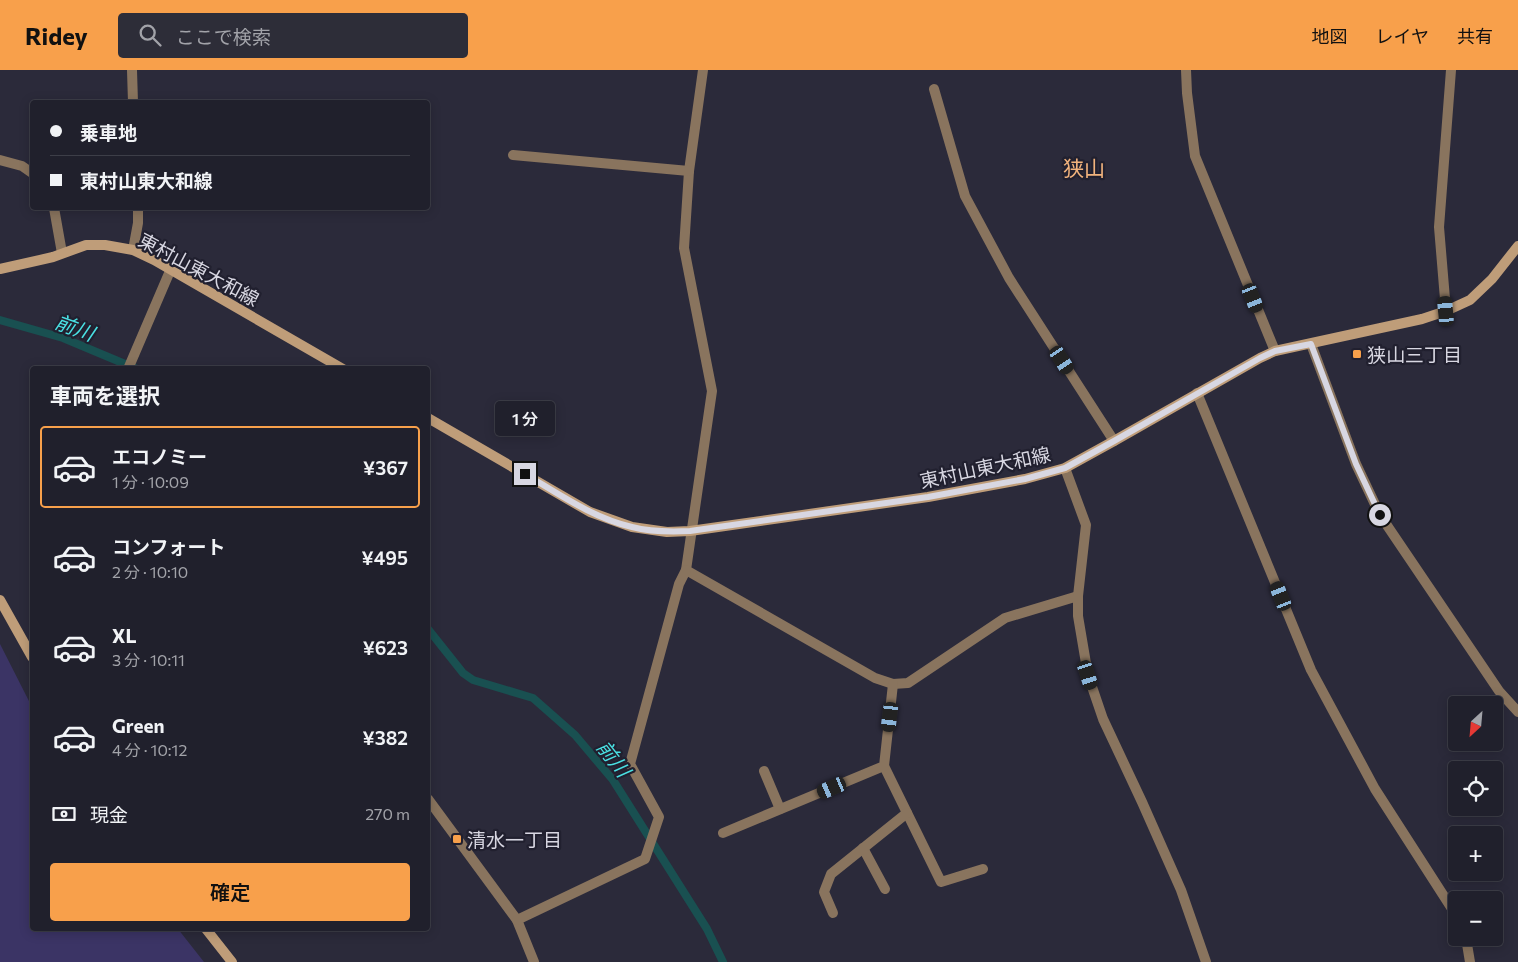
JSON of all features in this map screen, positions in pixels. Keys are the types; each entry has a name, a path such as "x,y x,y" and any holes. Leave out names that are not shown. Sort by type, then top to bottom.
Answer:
{"main road":[{"name":"東村山東大和線","path":"0,269 86,245 105,245 133,250 339,366"},
{"name":"東村山東大和線","path":"430,419 590,512 632,527 667,532 690,531 928,497 1025,479 1065,468 1275,351 1422,319 1446,311 1470,300 1492,279 1518,246"},
{"path":"0,600 30,653"},
{"path":"208,931 232,962"}],"street":[{"path":"132,70 133,100"},
{"path":"517,920 645,860 659,817 630,764 679,584 686,570 690,531 712,390 684,248 689,171 703,70"},
{"path":"1186,70 1195,156 1275,351"},
{"path":"1446,311 1439,227 1451,70"},
{"path":"934,89 965,196 1009,278 1114,441"},
{"path":"513,155 689,171"},
{"path":"0,160 22,166 30,172"},
{"path":"54,210 62,253"},
{"path":"133,250 138,223 138,210"},
{"path":"129,366 170,271"},
{"path":"1311,344 1356,464 1380,515 1499,691 1518,712"},
{"path":"1197,393 1311,670 1375,788 1448,902"},
{"path":"1065,468 1086,525 1078,596 1078,616 1088,675 1103,719 1181,890 1206,962"},
{"path":"686,570 874,678 894,684 908,683 1005,618 1078,596"},
{"path":"894,684 884,766 941,882 983,869"},
{"path":"722,833 884,766"},
{"path":"764,771 780,809"},
{"path":"430,802 517,920 534,962"},
{"path":"833,913 824,892 831,874 907,813"},
{"path":"863,848 885,890"},
{"path":"1467,946 1470,962"}],"shaded area":[{"path":"0,644 30,703 30,931 180,931 204,962 0,962"}],"waterway":[{"name":"前川","path":"0,320 63,338 130,366"},
{"name":"前川","path":"430,632 463,673 473,680 533,698 575,735 613,780 707,929 723,962"}],"place":[{"name":"狭山三丁目","path":"1357,354"},
{"name":"清水一丁目","path":"457,839"}],"district":[{"name":"狭山","path":"1084,167"}],"route":[{"path":"525,474 590,512 632,527 667,532 690,531 928,497 1025,479 1065,468 1260,358 1275,351 1311,344 1356,464 1380,515"}]}
